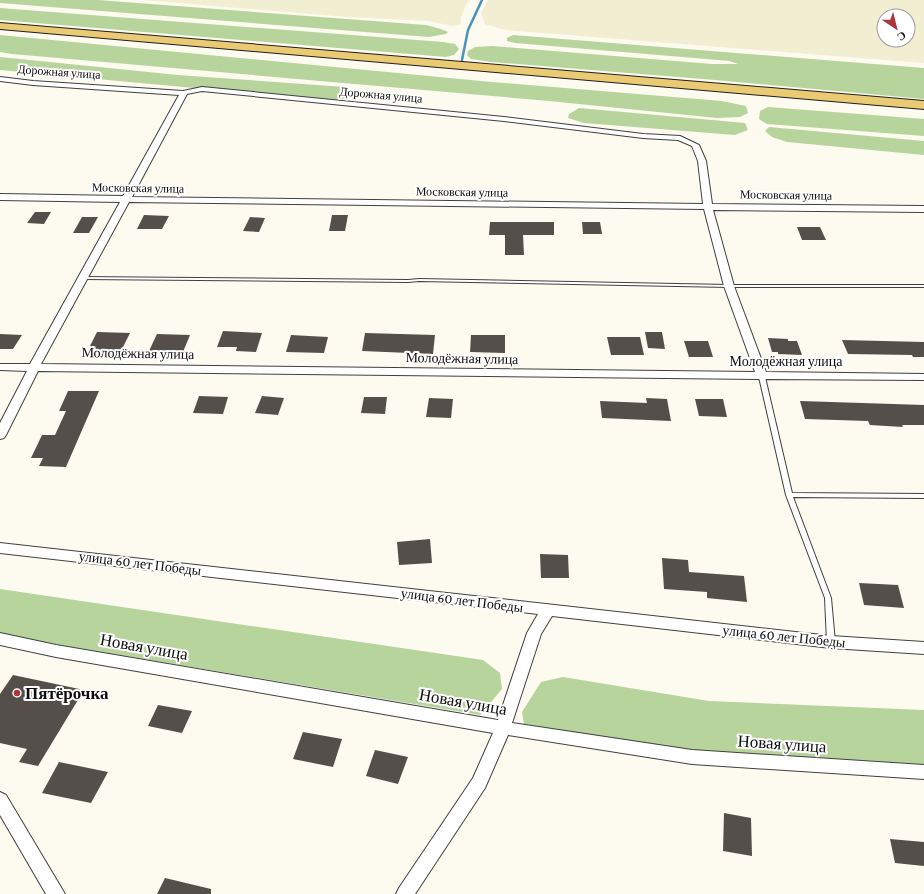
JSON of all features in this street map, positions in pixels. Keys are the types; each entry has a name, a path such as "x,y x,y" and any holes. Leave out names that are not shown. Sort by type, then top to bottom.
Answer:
{"main road":[{"path":"0,26 924,106"}],"street":[{"name":"Дорожная улица","path":"0,79 33,83 184,93 202,89 489,118 643,136 680,138 695,145 702,161 708,206 729,286 762,376"},
{"path":"0,435 34,367 184,93"},
{"name":"Московская улица","path":"0,197 126,200 924,209"},
{"name":"Молодёжная улица","path":"0,366 924,377"},
{"name":"улица 60 лет Победы","path":"0,548 831,642 924,648"},
{"path":"405,894 479,783 504,728 534,633 548,610"},
{"name":"Новая улица","path":"0,639 56,651 504,728 692,757 924,772"},
{"path":"0,800 56,894"}],"lane":[{"path":"84,278 419,280 729,286 924,286"},
{"path":"762,376 789,495 828,598 831,642"},
{"path":"789,495 924,496"}],"shaded area":[{"path":"142,0 468,0 461,17 461,23 459,25 452,26 429,21 347,17"},
{"path":"488,0 924,0 924,63 505,30 485,24 481,13"}],"green space":[{"path":"0,0 98,0 426,25 448,32 446,34 429,37 0,3"},
{"path":"0,8 443,42 455,44 459,49 454,55 446,57 0,20"},
{"path":"0,35 481,81 722,101 746,106 748,113 740,117 717,118 549,101 12,54 0,52"},
{"path":"513,35 924,68 924,99 491,62 471,59 467,55 468,51 475,47 493,46 712,64 738,64 730,61 515,43 507,41 507,38"},
{"path":"0,57 178,75 345,87 356,92 354,96 334,101 0,70"},
{"path":"768,107 924,119 924,136 767,124 759,119 760,111"},
{"path":"579,108 745,123 748,130 735,135 584,123 568,118 569,114"},
{"path":"769,127 924,141 924,155 787,142 772,137 765,131"},
{"path":"0,589 483,660 500,673 502,689 480,715 0,635"},
{"path":"563,677 709,701 924,710 924,767 700,753 524,724 522,712 541,682"}],"building":[{"path":"35,212 51,212 44,224 27,223"},
{"path":"144,215 169,216 162,229 137,229"},
{"path":"332,215 348,215 345,231 329,231"},
{"path":"82,217 98,217 89,233 73,233"},
{"path":"250,217 265,218 259,232 243,231"},
{"path":"490,222 554,222 554,235 523,235 524,255 505,255 505,235 489,235"},
{"path":"582,222 600,222 602,234 583,234"},
{"path":"797,227 820,227 826,240 802,240"},
{"path":"223,331 262,333 256,352 236,351 237,347 217,347"},
{"path":"97,332 130,333 121,351 88,350"},
{"path":"645,332 662,332 665,349 648,348"},
{"path":"365,333 435,335 433,354 362,351"},
{"path":"0,334 22,335 13,349 0,349"},
{"path":"157,334 190,335 183,352 149,351"},
{"path":"291,335 328,337 324,353 286,352"},
{"path":"471,335 505,335 505,353 470,352"},
{"path":"607,337 640,337 644,355 611,355"},
{"path":"768,338 797,341 802,355 778,354 778,352 772,352"},
{"path":"842,340 924,342 924,357 913,357 912,355 848,354"},
{"path":"684,341 708,341 713,357 689,357"},
{"path":"68,391 99,391 66,467 39,466 43,458 31,458 42,435 55,435 66,411 59,411"},
{"path":"199,396 228,397 223,414 193,413"},
{"path":"262,396 284,398 278,415 255,413"},
{"path":"364,397 387,397 385,414 361,413"},
{"path":"429,398 453,399 451,418 426,417"},
{"path":"646,398 667,399 671,421 602,418 600,401 647,403"},
{"path":"695,399 723,399 727,417 699,416"},
{"path":"800,401 924,405 924,425 902,425 903,427 870,425 868,421 805,419"},
{"path":"430,539 432,563 399,565 397,542"},
{"path":"540,554 568,555 569,578 541,578"},
{"path":"662,558 688,560 689,572 744,576 747,602 707,598 707,592 664,589"},
{"path":"859,583 898,585 904,608 864,605"},
{"path":"13,675 84,690 38,766 19,762 27,749 0,743 0,694"},
{"path":"158,705 192,711 182,733 148,726"},
{"path":"303,732 342,739 333,767 293,759"},
{"path":"375,750 408,757 398,784 366,776"},
{"path":"59,762 108,772 91,803 42,793"},
{"path":"724,813 751,818 752,856 723,851"},
{"path":"890,839 924,842 924,866 895,863"},
{"path":"165,878 211,889 211,894 157,894"}],"waterway":[{"path":"462,60 468,30 482,0"}],"place":[{"name":"Пятёрочка","path":"17,693"}]}
